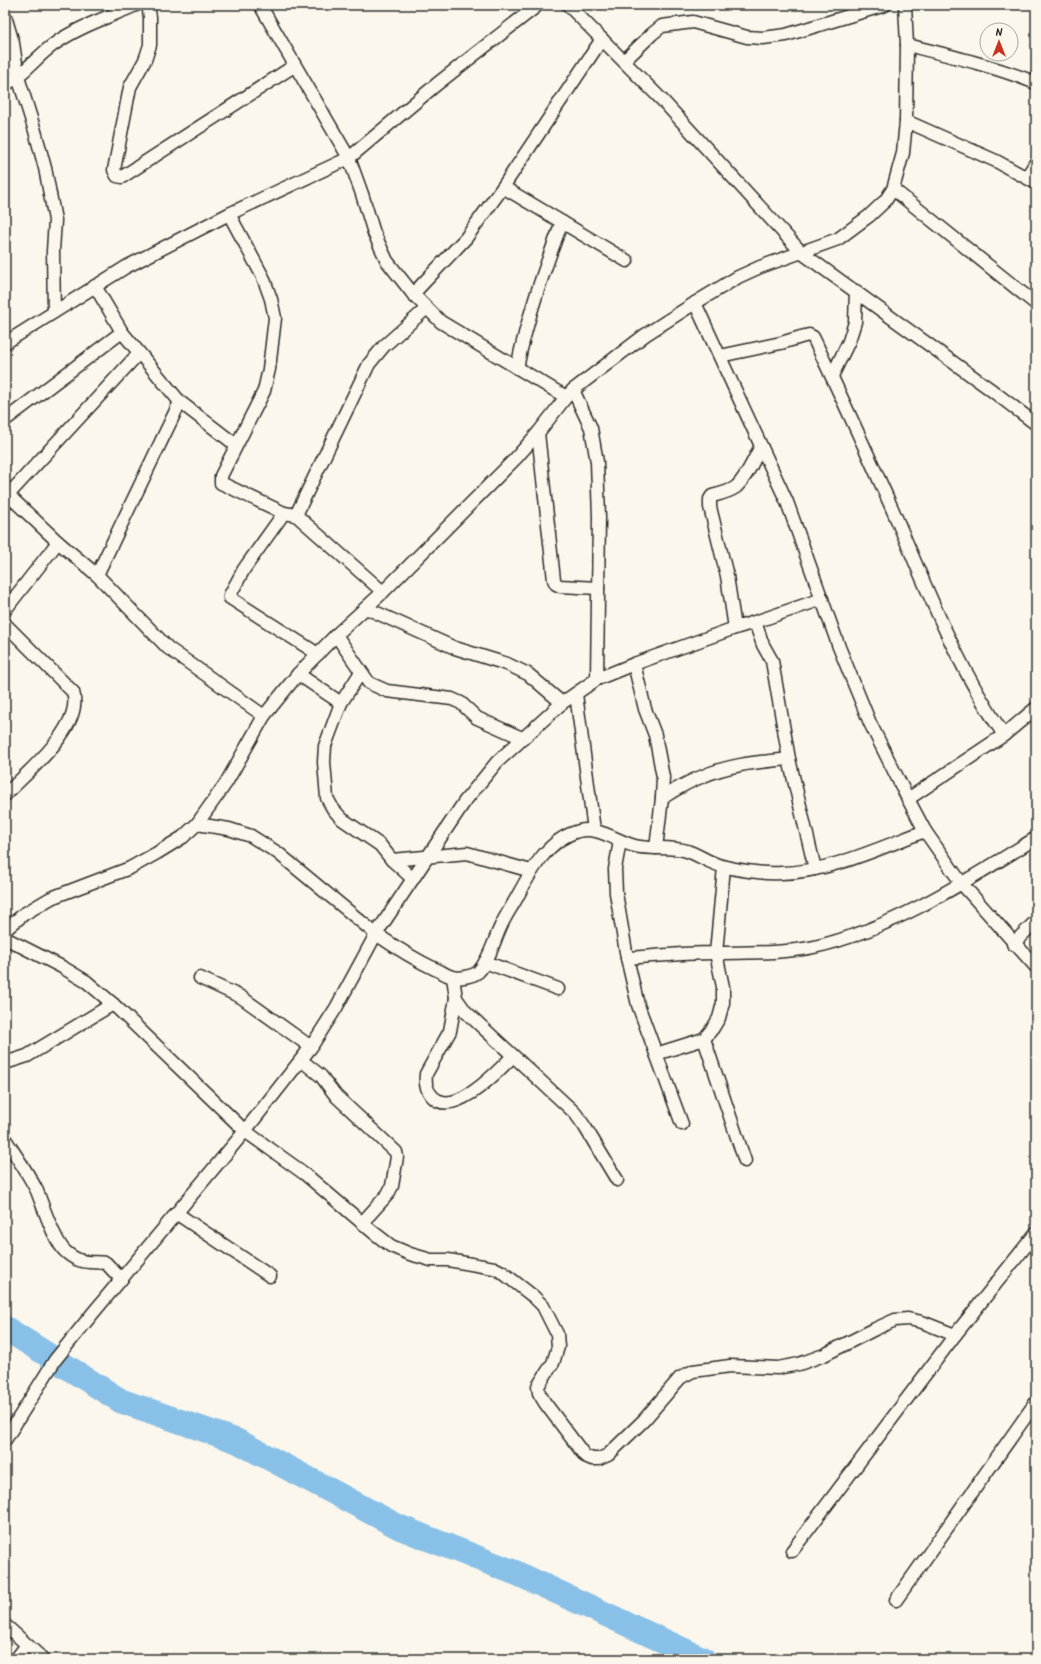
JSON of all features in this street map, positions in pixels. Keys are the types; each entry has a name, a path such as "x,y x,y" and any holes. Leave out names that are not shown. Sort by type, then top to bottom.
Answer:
{"street":[{"path":"5,84 18,77 51,46 67,36 136,5"},
{"path":"148,5 150,17 150,45 145,60 130,87 114,170 117,176 122,177 294,66"},
{"path":"260,5 294,66 349,158 374,233 387,261 413,294 441,322 517,368 570,394 592,428 597,462 599,517 596,679"},
{"path":"5,343 126,267 229,214 349,158 437,84 538,5"},
{"path":"568,5 664,102 802,253 1036,424"},
{"path":"624,62 662,26 693,22 746,37 763,38 786,35 885,5"},
{"path":"5,930 24,914 51,898 130,868 150,857 183,837 197,824 226,783 264,716 298,674 336,635 383,592 516,458 570,394 644,335 695,303 738,277 760,267 838,239 869,216 885,201 893,189 903,153 906,121 907,45 905,5"},
{"path":"5,16 13,43 18,77 35,130 55,220 53,251 54,312"},
{"path":"413,294 466,238 504,187 602,39"},
{"path":"907,45 966,59 1017,75 1036,83"},
{"path":"906,121 996,161 1031,180 1036,162"},
{"path":"504,187 627,261"},
{"path":"893,189 1036,304"},
{"path":"229,214 262,277 271,299 275,318 269,369 264,391 221,476 221,482 290,514 383,592"},
{"path":"517,368 542,275 562,222"},
{"path":"95,286 122,332 180,402 236,445"},
{"path":"832,376 850,341 855,322 856,291"},
{"path":"695,303 787,502 839,647 870,723 908,798 926,831 962,884 1036,967"},
{"path":"318,654 230,598 230,595 244,569 290,514 369,364 384,346 428,308"},
{"path":"5,420 122,332"},
{"path":"720,356 781,343 809,335 813,337 832,376 950,641 970,681 1004,736"},
{"path":"139,353 6,493 58,542 97,575 168,648 264,716"},
{"path":"97,575 180,402"},
{"path":"538,433 554,580 556,584 560,586 598,588"},
{"path":"735,628 727,576 713,522 710,499 712,496 736,487 742,480 761,446"},
{"path":"5,610 58,542"},
{"path":"5,1440 55,1360 245,1131 311,1047 336,1008 376,934 465,801 497,762 562,703 596,679 735,628 822,599"},
{"path":"366,608 455,648 507,664 528,674 562,703"},
{"path":"756,622 763,645 772,661 789,758 816,869"},
{"path":"5,624 73,692 75,698 74,708 68,725 56,743 5,794"},
{"path":"336,635 369,683 387,691 452,699 461,703 477,718 522,738"},
{"path":"634,664 645,709 660,752 663,777 656,848"},
{"path":"361,672 341,703 325,746 324,762 327,798 333,809 342,819 380,845 392,860 412,879"},
{"path":"298,674 341,703"},
{"path":"576,694 594,830"},
{"path":"908,798 1004,736 1036,708"},
{"path":"662,798 685,784 718,770 789,758"},
{"path":"197,824 229,829 251,836 278,853 376,934 413,958 453,977 465,977 478,973 485,962 501,925 531,871 554,844 569,834 580,830 594,830 636,846 688,851 712,864 724,867 757,872 782,873 816,869 926,831"},
{"path":"627,958 716,953 773,953 813,947 846,938 906,913 962,884 1036,838"},
{"path":"620,841 615,869 616,892 627,958 638,1004 682,1124"},
{"path":"392,860 467,853 531,871"},
{"path":"656,1054 704,1039 716,1023 723,1003 723,987 716,953 724,867"},
{"path":"1014,944 1036,921"},
{"path":"5,938 62,967 87,982 113,1004 245,1131 305,1174 391,1246 410,1254 431,1260 448,1260 494,1268 502,1272 534,1297 543,1306 557,1334 558,1347 553,1363 538,1386 539,1393 585,1456 592,1459 599,1459 608,1455 644,1420 680,1378 693,1371 730,1366 778,1368 799,1364 824,1355 895,1320 908,1319 922,1322 955,1335"},
{"path":"485,962 558,989"},
{"path":"453,977 456,998 450,1031 438,1054 429,1066 425,1082 427,1090 435,1099 447,1103 456,1101 483,1084 513,1056"},
{"path":"200,978 241,997 311,1047"},
{"path":"456,998 466,1012 575,1113 617,1180"},
{"path":"5,1063 27,1056 113,1004"},
{"path":"704,1039 745,1161"},
{"path":"301,1060 321,1076 336,1096 396,1152 397,1157 392,1186 388,1194 362,1223"},
{"path":"5,1139 20,1161 36,1190 53,1231 65,1252 84,1262 106,1263 121,1279"},
{"path":"176,1213 270,1276"},
{"path":"792,1552 955,1335 1036,1233"},
{"path":"896,1600 1036,1402"},
{"path":"5,1625 43,1659"},
{"path":"16,1659 27,1645"}],"waterway":[{"path":"5,1328 121,1401 237,1441 399,1527 516,1573 703,1659"}]}
